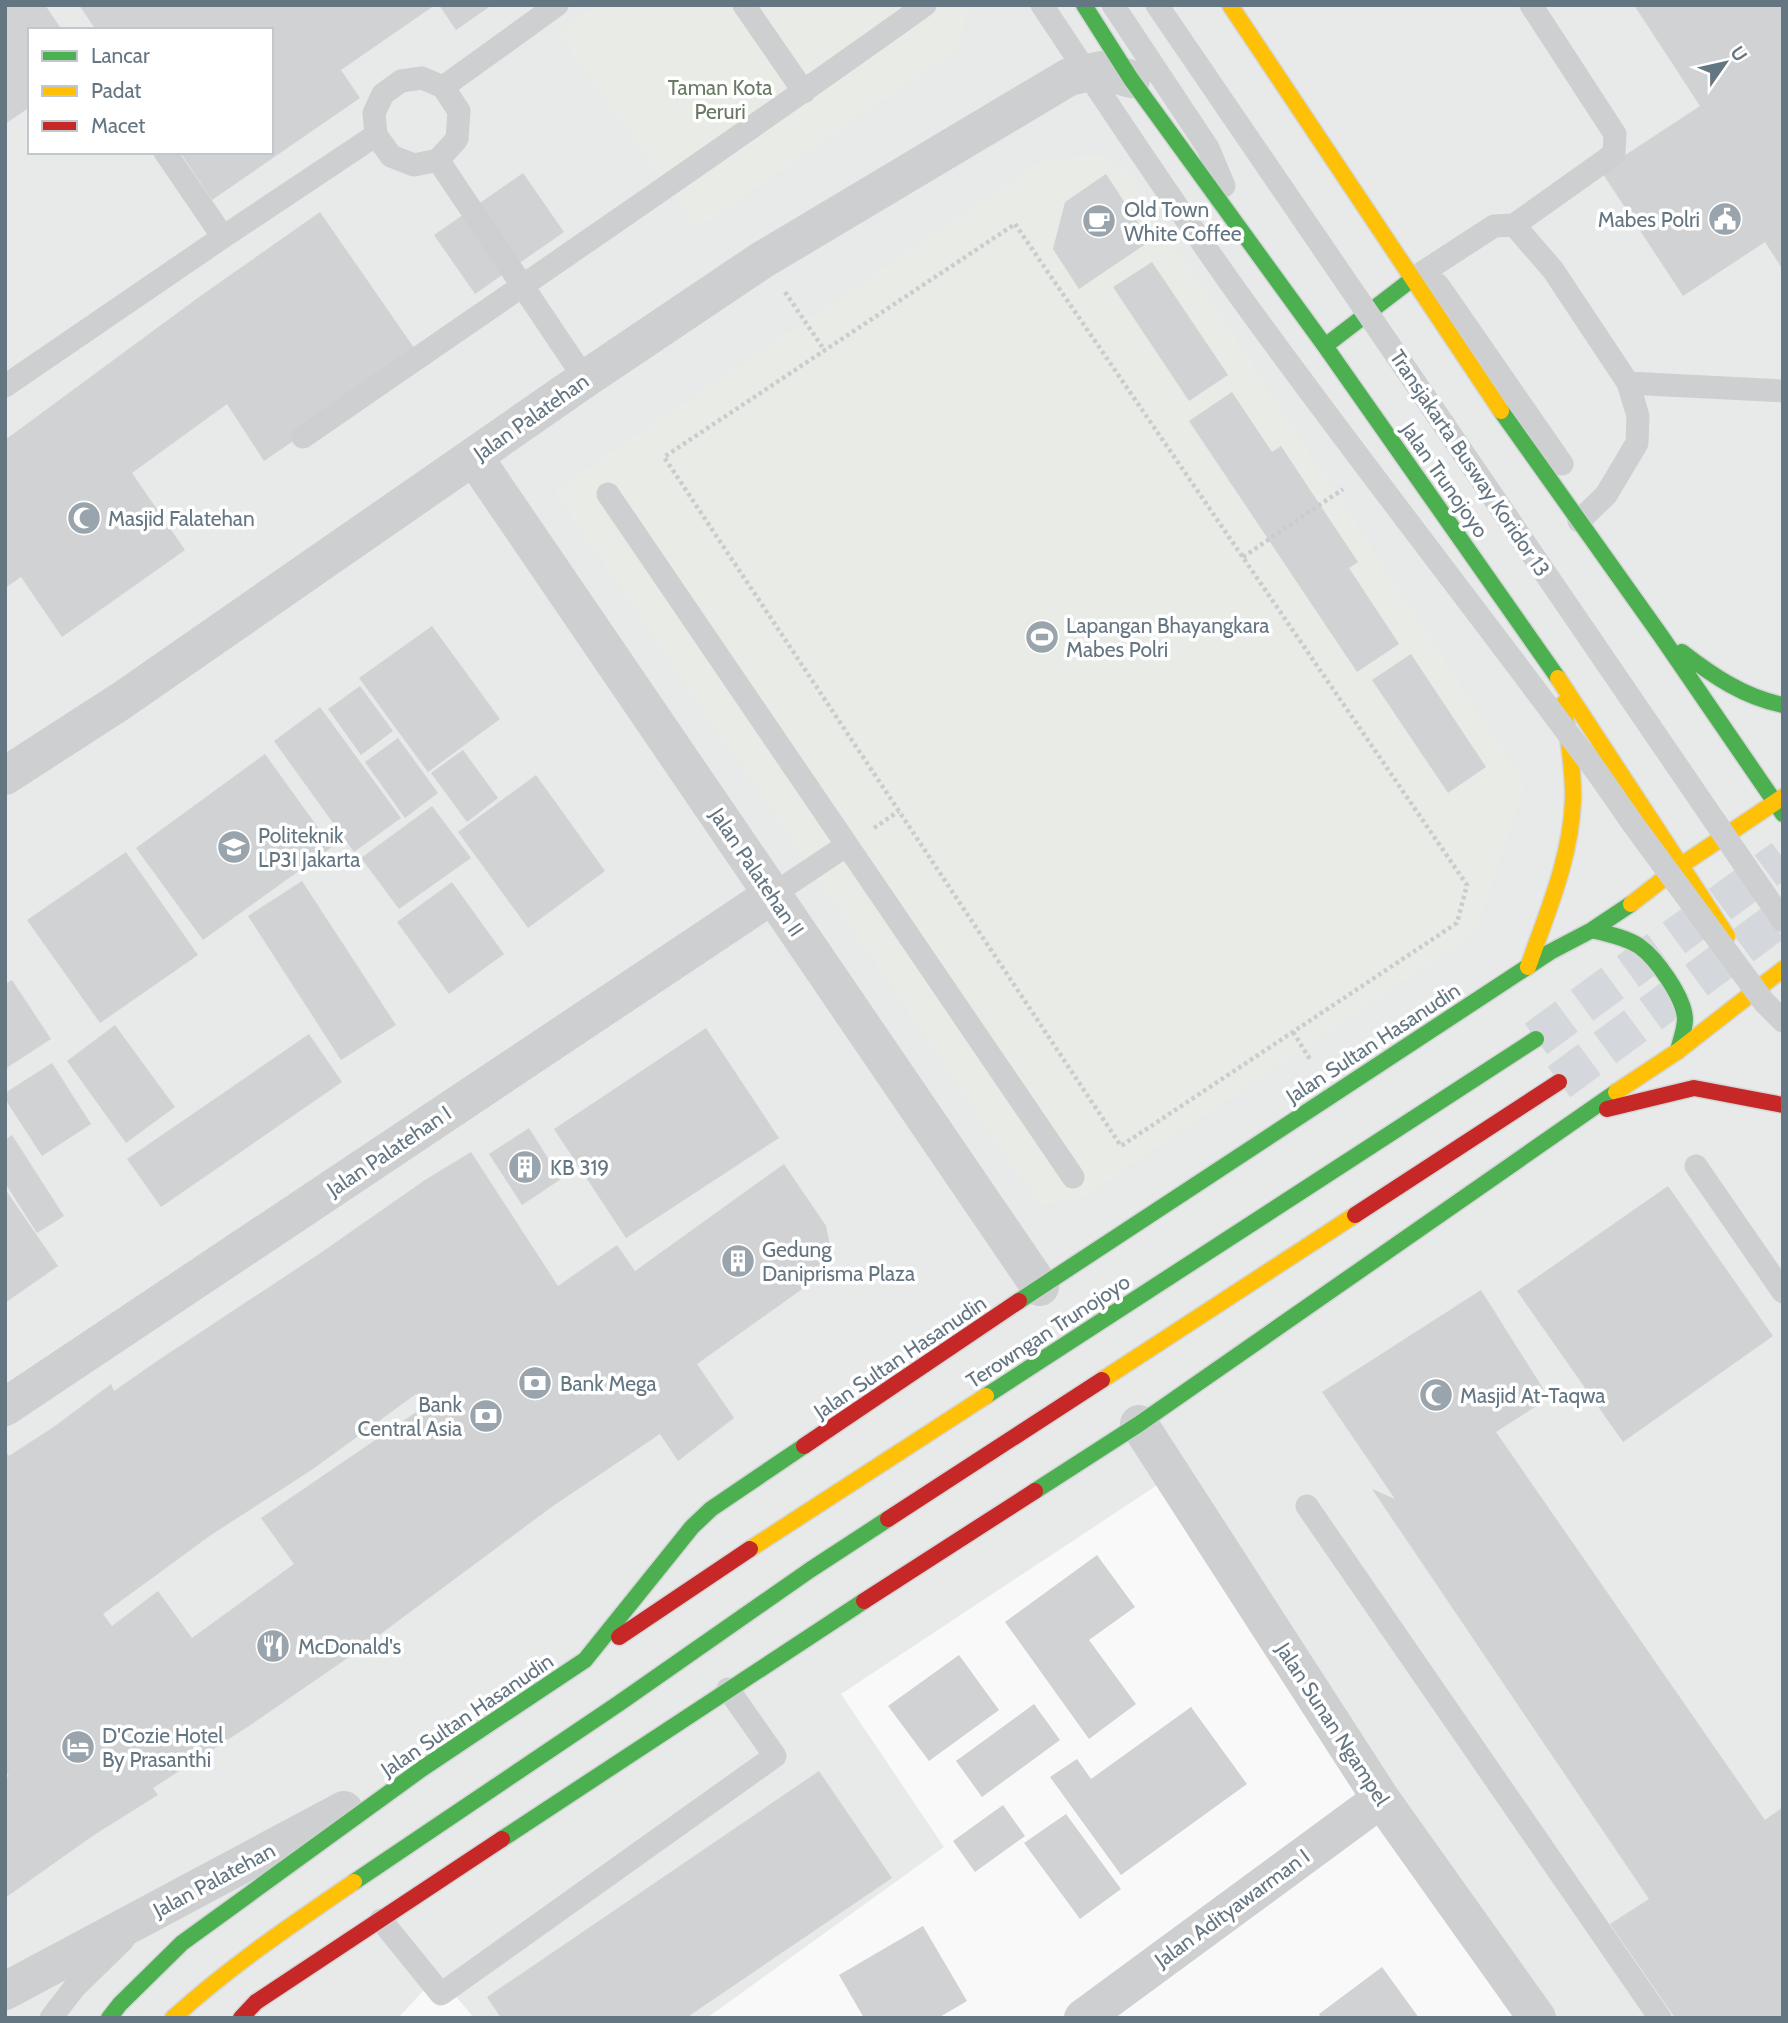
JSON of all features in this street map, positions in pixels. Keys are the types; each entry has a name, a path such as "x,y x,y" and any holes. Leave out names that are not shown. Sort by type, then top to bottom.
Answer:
{"main road":[{"path":"1230,5 1419,274 1325,346"},
{"name":"Jalan Trunojoyo","path":"1094,7 1131,79 1325,346 1562,684 1783,1018"},
{"path":"1661,636 1722,682 1767,703 1783,705"},
{"path":"1661,636 1780,804"},
{"path":"1528,967 1554,895 1572,816 1573,796 1562,684"},
{"name":"Jalan Sultan Hasanudin","path":"109,2018 182,1943 423,1768 585,1660 692,1527 712,1509 1040,1287 1550,952 1592,930 1680,866 1780,804"},
{"path":"1592,930 1618,936 1640,946 1666,976 1683,1006 1686,1020 1678,1051"},
{"path":"241,2018 256,2002 729,1689 1139,1424 1581,1115 1678,1051 1783,969"},
{"name":"Terowngan Trunojoyo","path":"585,1660 784,1527 1536,1039"},
{"path":"173,2018 208,1986 264,1942 618,1704 810,1570 1559,1082"},
{"path":"1581,1115 1694,1088 1783,1105"},
{"path":"788,1603 810,1570"},
{"path":"729,1689 751,1657"}],"street":[{"path":"1069,76 1094,7"},
{"name":"Jalan Palatehan","path":"5,776 133,693 585,379 762,260 1069,76 1101,69 1131,79"},
{"name":"Jalan Palatehan II","path":"474,457 1040,1287"},
{"name":"Jalan Palatehan I","path":"5,1407 772,895"},
{"name":"Jalan Sunan Ngampel","path":"1139,1424 1381,1799 1537,2018"},
{"name":"Jalan Palatehan","path":"5,1991 423,1768"},
{"name":"Jalan Adityawarman I","path":"1083,2018 1381,1799"}],"lane":[{"path":"443,87 558,5"},
{"path":"744,5 804,92"},
{"path":"303,437 804,92 925,5"},
{"path":"1042,5 1238,294 1583,753 1764,1002 1783,1018"},
{"name":"Transjakarta Busway Koridor 13","path":"1157,5 1783,921"},
{"path":"1252,5 1419,274 1586,515 1644,585 1661,636"},
{"path":"1419,274 1494,226 1514,225 1614,154 1615,134 1531,5"},
{"path":"1094,7 1208,148 1245,234"},
{"path":"422,78 443,87 459,111 457,139 438,160 414,165 391,156 376,135 374,113 383,94 401,81 422,78"},
{"path":"5,386 376,135"},
{"path":"166,154 223,237"},
{"path":"438,160 585,379"},
{"path":"1514,225 1553,270 1628,383 1638,416 1637,443 1606,495 1586,515"},
{"path":"1628,383 1783,391"},
{"path":"608,494 1073,1177"},
{"path":"772,895 847,845"},
{"path":"1696,1166 1783,1292"},
{"path":"1307,1506 1660,2018"},
{"path":"381,1920 441,1994 775,1756 729,1689"},
{"path":"51,2018 74,1988 149,1915"}],"path":[{"path":"1015,224 1466,885 1457,923 1121,1146 664,457 825,351 1015,224"},
{"path":"762,260 825,351"},
{"path":"1243,557 1348,485"}],"shaded area":[{"path":"5,5 1783,5 1783,2018 1518,2018 1171,1476 841,1694 944,1847 707,2018 474,2018 438,1975 398,2018 5,2018"}],"green space":[{"name":"Taman Kota Peruri","path":"597,5 970,5 957,49 697,229 558,33"},
{"name":"Lapangan Bhayangkara Mabes Polri","path":"1098,154 1129,174 1525,784 1475,933 1082,1198 1040,1206 554,491 1041,161"}],"building":[{"path":"5,5 45,5 61,28 28,28 28,108 5,124"},
{"path":"79,5 435,5 341,70 360,98 212,200 181,154 273,154 273,28 95,28"},
{"path":"439,5 492,5 456,30"},
{"path":"1634,5 1783,5 1783,270 1765,242 1683,296 1601,171 1700,106"},
{"path":"523,173 564,232 475,294 434,235"},
{"name":"Old Town White Coffee","path":"1106,174 1150,241 1079,289 1053,249 1065,202"},
{"path":"320,212 419,355 264,461 227,404 132,473 185,550 62,637 21,577 5,588 5,440"},
{"path":"1152,262 1228,375 1189,401 1113,287"},
{"path":"1232,392 1272,452 1281,446 1358,562 1349,568 1399,644 1357,672 1189,421"},
{"path":"432,626 500,719 428,772 359,678"},
{"path":"1411,654 1486,767 1448,793 1372,680"},
{"path":"360,686 393,731 361,755 328,709"},
{"path":"320,707 401,818 354,852 274,741"},
{"path":"398,738 438,793 405,818 365,762"},
{"path":"463,750 498,798 467,822 431,773"},
{"name":"Politeknik LP3I Jakarta","path":"265,754 332,847 203,940 136,848"},
{"path":"536,775 605,871 528,928 458,832"},
{"path":"432,806 471,858 399,909 361,858"},
{"path":"126,852 198,955 100,1023 27,920"},
{"path":"302,881 396,1025 341,1060 248,916"},
{"path":"452,882 504,954 449,994 397,922"},
{"path":"12,980 51,1039 5,1069 5,984"},
{"path":"115,1025 175,1107 126,1143 67,1061"},
{"path":"706,1028 779,1138 626,1238 554,1129"},
{"path":"309,1034 342,1082 161,1207 127,1159"},
{"path":"52,1063 91,1124 42,1156 5,1099 5,1093"},
{"name":"KB 319","path":"529,1128 561,1179 522,1205 489,1154"},
{"path":"12,1135 64,1216 37,1233 5,1183 5,1140"},
{"path":"471,1152 558,1286 617,1245 635,1271 784,1164 826,1226 831,1250 819,1277 697,1364 734,1418 678,1461 660,1434 553,1506 355,1653 153,1788 158,1795 94,1835 5,1898 5,1778 9,1776 5,1771 5,1450 9,1456 111,1384 114,1391 425,1180","holes":["416,1394 425,1406 261,1518 294,1564 192,1638 158,1591 112,1626 103,1614 211,1535 313,1469"]},
{"path":"1668,1186 1773,1336 1623,1442 1517,1291"},
{"path":"5,1189 58,1266 5,1303"},
{"path":"1481,1290 1549,1398 1496,1432 1765,1820 1783,1807 1783,2018 1675,2018 1610,1924 1649,1899 1372,1489 1395,1499 1322,1392"},
{"path":"1097,1555 1135,1607 1089,1640 1136,1704 1089,1739 1005,1622"},
{"path":"959,1655 999,1710 929,1761 888,1706"},
{"path":"1034,1704 1060,1740 982,1797 956,1761"},
{"path":"1191,1707 1247,1784 1121,1875 1050,1777 1077,1759 1091,1779"},
{"path":"819,1771 892,1878 686,2018 501,2018 487,1997"},
{"path":"1003,1805 1025,1836 975,1872 953,1841"},
{"path":"1066,1814 1121,1889 1080,1919 1024,1843"},
{"path":"923,1926 967,2001 938,2018 864,2018 839,1975"},
{"path":"1382,1967 1419,2018 1321,2018 1319,2014"}],"tunnel":[{"path":"1536,1039 1783,858"},
{"path":"1559,1082 1783,916"}],"traffic: fast":[{"path":"1084,5 1131,79 1325,346 1558,678"},
{"path":"1325,346 1411,280"},
{"path":"1501,411 1783,814"},
{"path":"1682,652 1730,684 1755,697 1783,705"},
{"path":"1019,1301 1550,952 1592,930 1631,904"},
{"path":"1592,930 1639,946 1668,979 1680,1000 1685,1019 1678,1051"},
{"path":"986,1396 1536,1039"},
{"path":"1035,1491 1139,1424 1616,1092"},
{"path":"109,2018 182,1943 423,1768 585,1660 692,1527 711,1509 804,1446"},
{"path":"354,1882 888,1519"},
{"path":"502,1839 864,1601"}],"traffic: slow":[{"path":"1230,5 1501,411"},
{"path":"1558,678 1727,936"},
{"path":"1528,967 1557,885 1571,822 1572,776 1564,703"},
{"path":"1631,904 1680,866 1783,797"},
{"path":"1616,1092 1678,1051 1783,969"},
{"path":"1102,1380 1355,1215"},
{"path":"750,1549 986,1396"},
{"path":"173,2018 238,1964 354,1882"}],"traffic: jam":[{"path":"1355,1215 1559,1082"},
{"path":"1607,1109 1694,1088 1783,1105"},
{"path":"804,1446 1019,1301"},
{"path":"888,1519 1102,1380"},
{"path":"864,1601 1035,1491"},
{"path":"619,1637 750,1549"},
{"path":"241,2018 256,2002 502,1839"}],"place":[{"name":"Mabes Polri","path":"1725,219"},
{"name":"Old Town White Coffee","path":"1099,221"},
{"name":"Masjid Falatehan","path":"84,518"},
{"name":"Lapangan Bhayangkara Mabes Polri","path":"1042,637"},
{"name":"Politeknik LP3I Jakarta","path":"234,847"},
{"name":"KB 319","path":"525,1167"},
{"name":"Gedung Daniprisma Plaza","path":"738,1261"},
{"name":"Bank Mega","path":"535,1383"},
{"name":"Masjid At-Taqwa","path":"1436,1395"},
{"name":"Bank Central Asia","path":"486,1416"},
{"name":"McDonald's","path":"273,1646"},
{"name":"D'Cozie Hotel By Prasanthi","path":"78,1747"}]}
